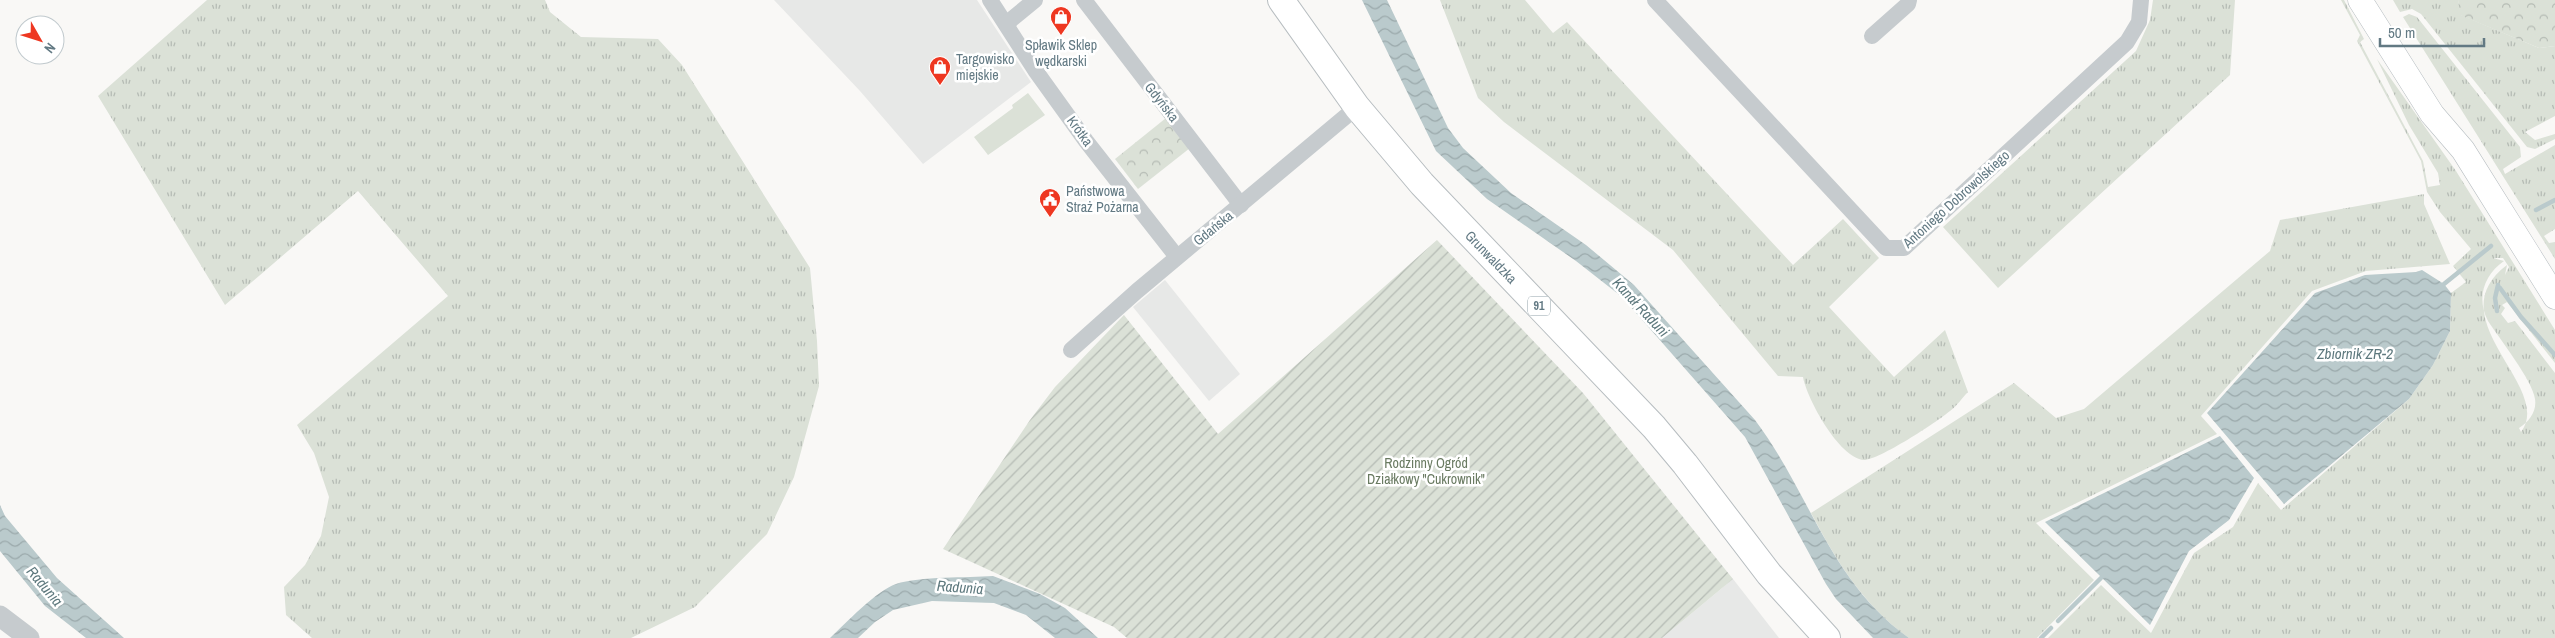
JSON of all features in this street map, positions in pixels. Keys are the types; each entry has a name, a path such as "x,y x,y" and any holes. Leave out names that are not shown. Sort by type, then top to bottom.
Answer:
{"main road":[{"name":"Grunwaldzka","path":"1281,0 1357,107 1422,184 1654,427 1686,464 1769,574 1828,638"},
{"path":"2360,0 2432,114 2463,150"},
{"path":"2377,0 2439,98 2463,150 2555,297"},
{"name":"Grunwaldzka","path":"1769,574 1785,606 1808,638"}],"street":[{"name":"Krótka","path":"990,0 1035,70 1086,141 1177,257"},
{"path":"1006,24 1035,0"},
{"name":"Gdyńska","path":"1084,0 1241,204"},
{"name":"Antoniego Dobrowolskiego","path":"1655,0 1886,248 1896,249 1904,248 2127,42 2139,22 2141,0"},
{"path":"1872,36 1908,4 1909,0"},
{"name":"Gdańska","path":"1071,350 1177,257 1357,107"},
{"path":"0,616 29,638"}],"shaded area":[{"name":"Targowisko miejskie","path":"774,0 977,0 1031,82 923,164 860,91"},
{"path":"1165,280 1240,374 1209,401 1133,307"},
{"path":"1733,579 1779,638 1662,638"}],"green space":[{"path":"207,0 545,0 550,12 581,37 658,39 682,65 810,268 819,386 794,477 767,534 695,607 631,638 312,638 286,615 284,587 305,565 321,536 329,497 314,453 297,425 448,296 358,191 225,305 98,96"},
{"path":"1440,0 1525,0 1553,33 1567,22 1793,265 1843,219 1879,258 1829,307 1894,377 1945,330 1968,392 1955,407 1943,416 1882,454 1864,460 1854,457 1835,439 1817,412 1803,377 1778,376 1673,250 1504,122 1478,98"},
{"path":"2153,0 2235,0 2230,75 1998,288 1943,227 2136,51 2150,20"},
{"path":"2341,0 2344,0 2364,39 2360,42 2423,161 2428,187 2440,185 2438,173 2409,125 2377,59 2456,171 2555,330 2555,363 2507,302 2502,305 2505,308 2501,314 2508,323 2515,321 2555,373 2555,638 2048,638 2101,585 2151,633 2194,553 2233,527 2258,483 2281,510 2409,399 2433,365 2450,331 2451,293 2466,282 2453,266 2471,249 2440,212 2427,192 2421,161 2357,41 2360,35","holes":["2493,258 2503,258 2509,267 2505,275 2507,265 2488,286 2484,308 2485,314 2483,304 2484,288 2491,273 2504,261","2485,314 2533,391 2535,408 2532,416 2524,425 2527,414 2523,395 2489,330"]},
{"path":"2393,0 2458,0 2461,15 2539,48 2555,46 2555,116 2525,132 2535,140 2555,134 2555,139 2535,149 2527,147 2421,14 2412,9 2400,12"},
{"path":"2458,0 2555,0 2555,46 2539,48 2460,15"},
{"path":"2409,14 2417,17 2520,147 2521,157 2503,169 2505,174 2555,145 2555,229 2544,236 2549,243 2555,242 2555,259 2403,17"},
{"path":"1028,93 1045,115 988,155 974,137 1013,108 1012,105"},
{"path":"1166,118 1190,148 1138,189 1115,159"},
{"path":"2424,194 2424,204 2450,264 2366,271 2312,291 2201,416 2217,434 2036,523 2094,580 2037,638 1909,638 1878,611 1852,582 1811,513 2014,383 2056,418 2084,409 2270,251 2280,220"},
{"name":"Rodzinny Ogród Działkowy \"Cukrownik\"","path":"1437,240 1583,393 1733,579 1662,638 1127,638 1114,627 943,549 1030,420 1055,387 1124,315 1218,434"}],"water":[{"name":"Kanał Raduni","path":"1362,0 1387,0 1448,128 1463,148 1511,193 1586,245 1634,285 1755,420 1774,448 1840,564 1859,591 1882,616 1909,638 1873,638 1836,599 1745,437 1622,297 1576,261 1487,199 1436,151"},
{"name":"Zbiornik ZR-2","path":"2422,270 2444,284 2451,293 2450,331 2433,365 2409,399 2284,504 2207,413 2315,293 2365,275"},
{"path":"2220,436 2254,478 2229,520 2189,551 2150,625 2045,522"},
{"name":"Radunia","path":"0,505 5,516 57,578 124,638 86,638 45,606 0,551"},
{"name":"Radunia","path":"993,576 1040,594 1065,608 1098,638 1055,638 1026,615 994,603 932,601 893,610 875,622 858,638 830,638 879,593 896,584 930,578"}],"waterway":[{"path":"2536,210 2555,200"},
{"path":"2444,284 2491,246"},
{"path":"2497,311 2495,298 2498,285"},
{"path":"2500,288 2521,317 2555,355"},
{"path":"2058,621 2101,578"},
{"path":"2041,638 2051,628"}],"place":[{"name":"Spławik Sklep wędkarski","path":"1061,36"},
{"name":"Targowisko miejskie","path":"940,86"},
{"name":"Państwowa Straż Pożarna","path":"1050,218"}]}
